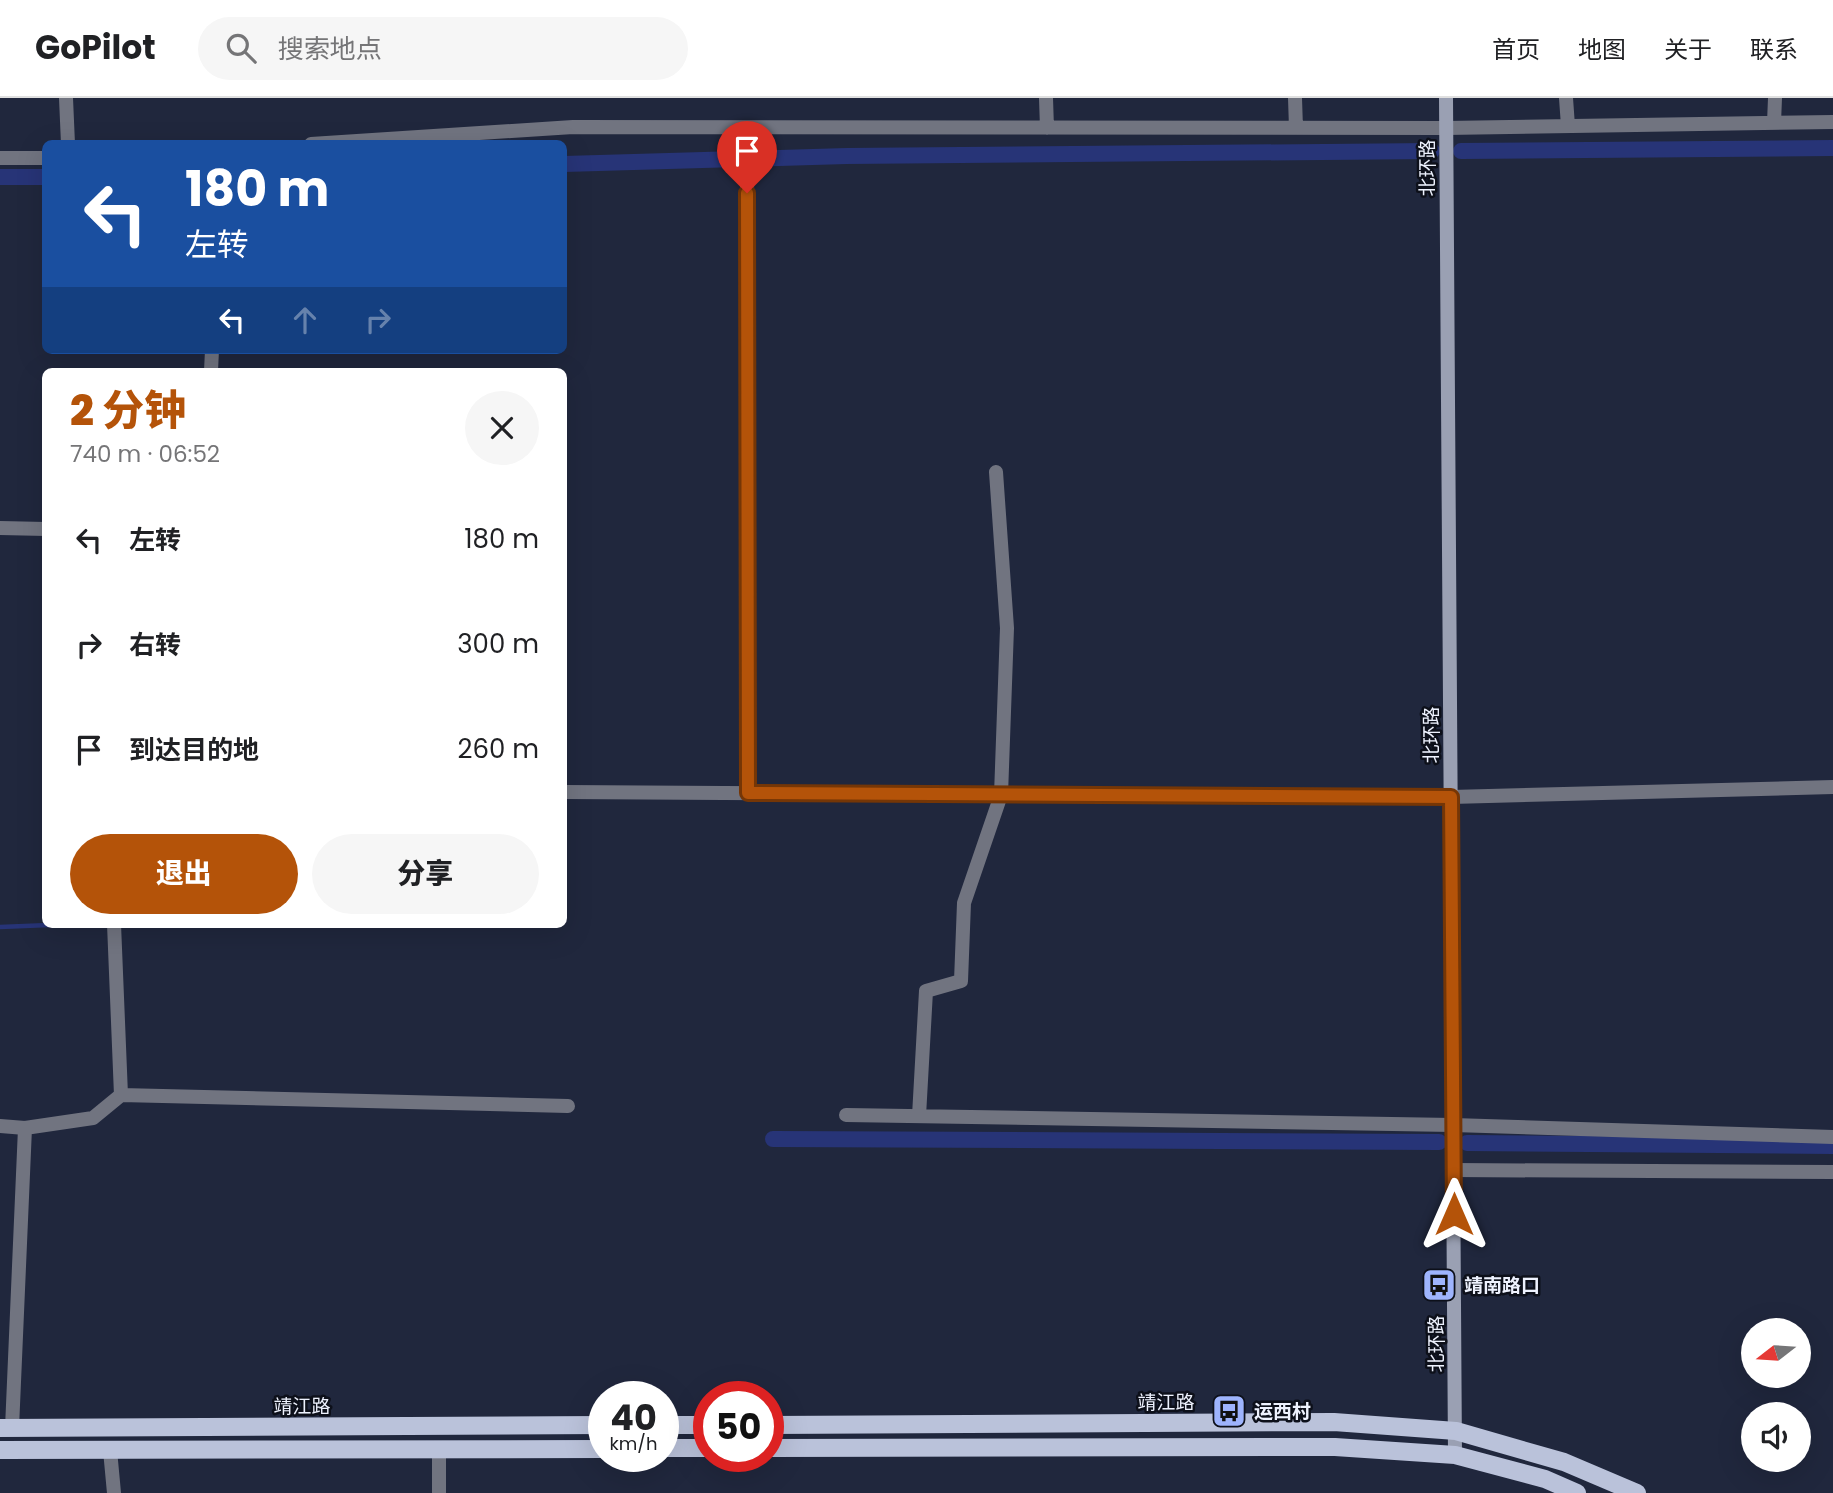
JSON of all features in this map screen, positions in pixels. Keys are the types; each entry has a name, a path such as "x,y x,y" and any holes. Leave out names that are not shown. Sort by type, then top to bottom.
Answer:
{"main road":[{"name":"北环路","path":"1446,98 1455,1455"},
{"name":"靖江路","path":"784,1424 1334,1422 1456,1431 1564,1462 1637,1493"},
{"name":"靖江路","path":"6,1428 588,1425"},
{"path":"784,1448 1335,1447 1455,1455 1545,1479 1577,1493"},
{"path":"0,1450 588,1449"}],"street":[{"path":"66,98 68,140"},
{"path":"1046,98 1047,128"},
{"path":"1295,98 1296,128"},
{"path":"1566,98 1567,126"},
{"path":"1774,123 1775,98"},
{"path":"376,140 573,128 1446,128 1833,122"},
{"path":"747,128 748,793"},
{"path":"0,158 42,158"},
{"path":"919,1116 926,991 961,981 964,903 1001,795 1007,628 996,472"},
{"path":"0,527 42,529"},
{"path":"567,792 1451,797 1833,787"},
{"path":"114,928 121,1095"},
{"path":"0,1126 25,1128 93,1118 121,1095 568,1106"},
{"path":"846,1115 1453,1125 1833,1137"},
{"path":"6,1428 25,1128"},
{"path":"1453,1170 1833,1172"},
{"path":"439,1449 439,1493"},
{"path":"110,1450 114,1493"}],"waterway":[{"path":"1461,151 1833,148"},
{"path":"567,164 847,156 1432,151"},
{"path":"0,177 42,177"},
{"path":"0,927 42,925"},
{"path":"773,1139 1439,1142"},
{"path":"1467,1143 1833,1146"}],"place":[{"name":"靖南路口","path":"1439,1285"},
{"name":"运西村","path":"1229,1411"}],"route":[{"path":"747,193 748,793 1451,797 1454,1214"}]}
